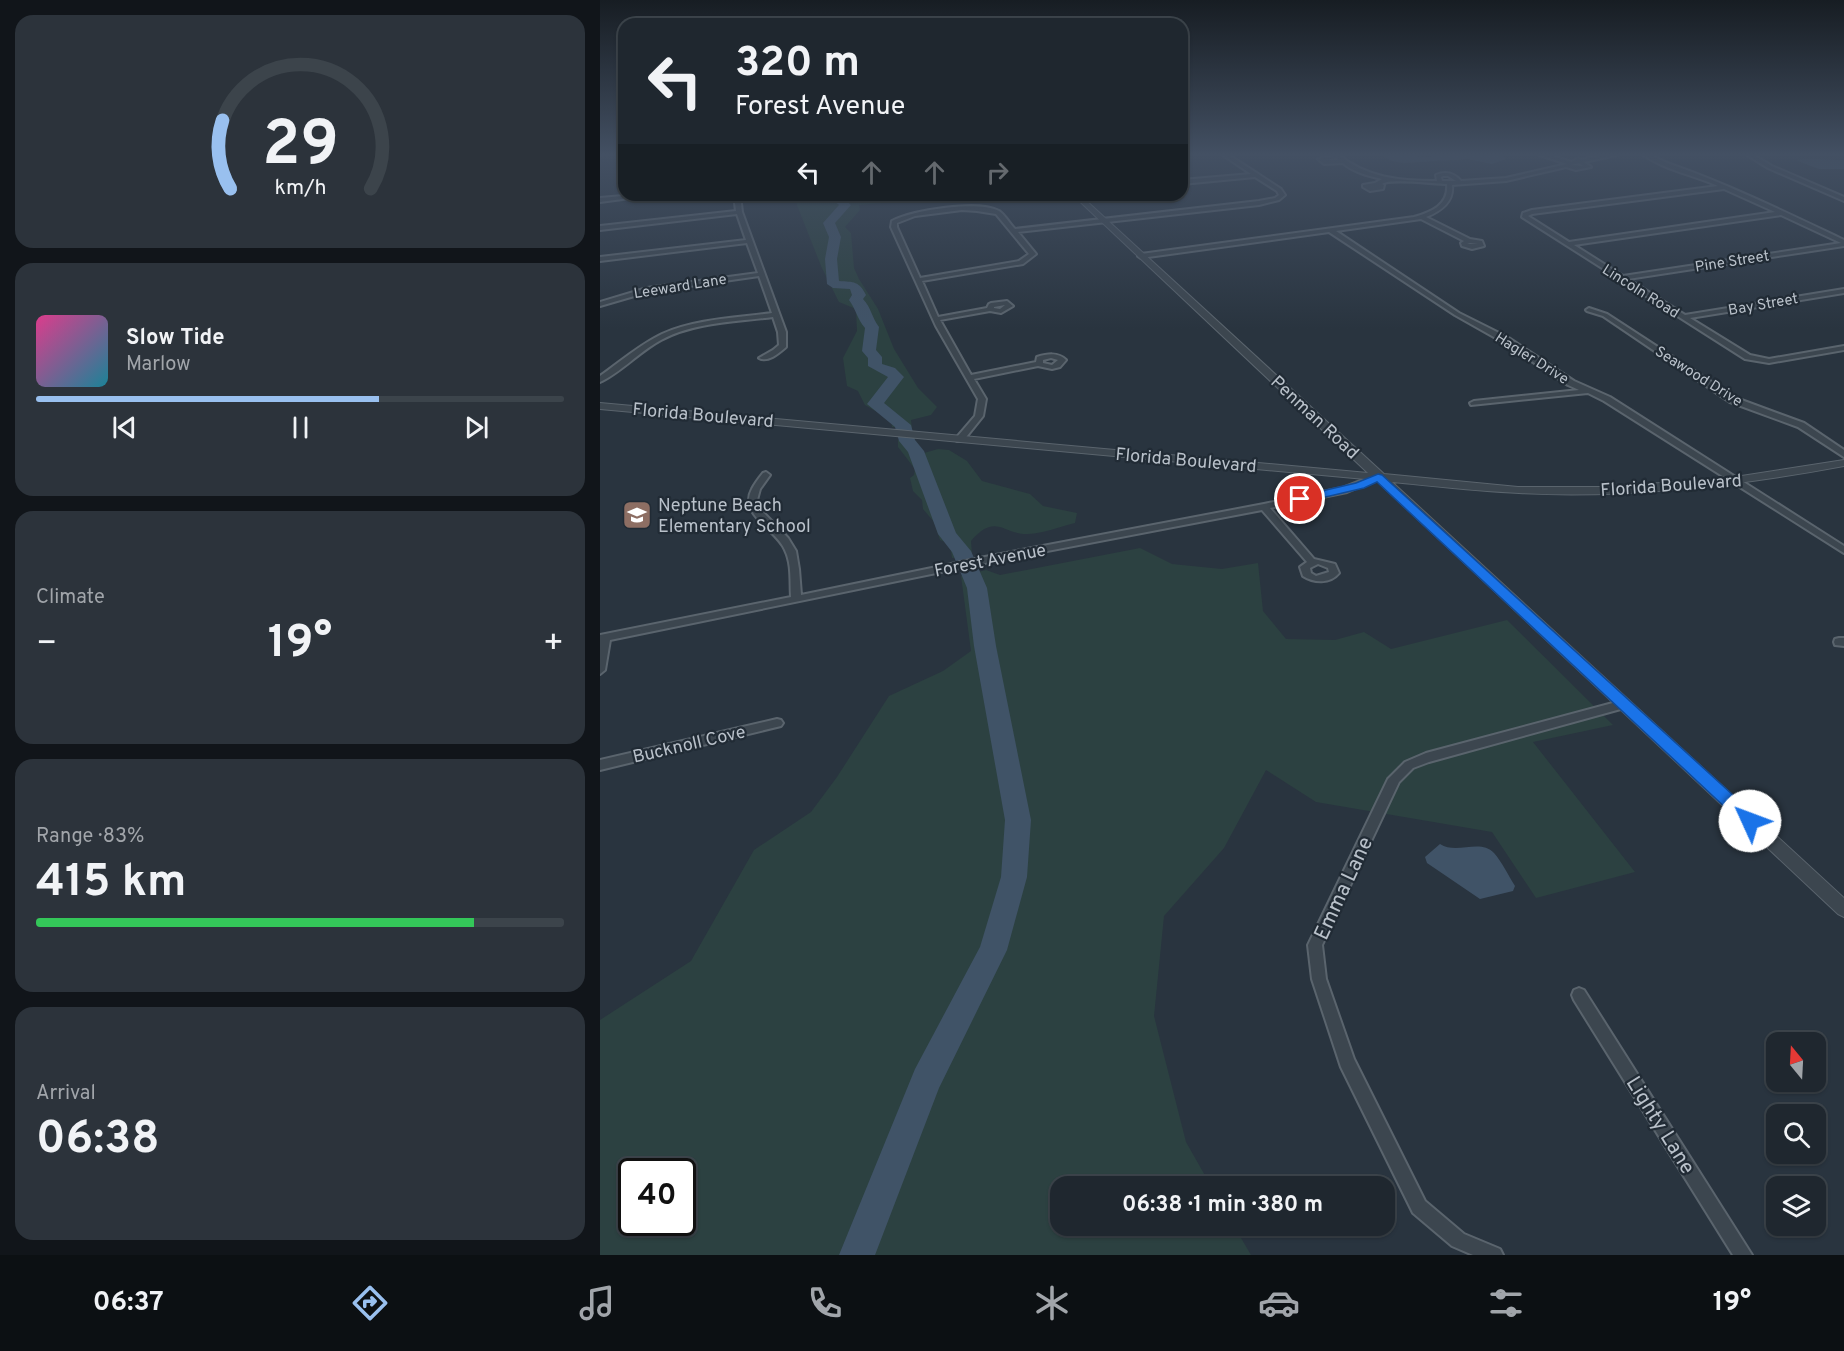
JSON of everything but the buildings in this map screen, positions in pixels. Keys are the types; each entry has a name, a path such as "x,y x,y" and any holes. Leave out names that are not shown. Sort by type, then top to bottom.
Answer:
{"street":[{"path":"600,228 740,212 783,332 783,345 776,352 763,358"},
{"path":"946,212 897,219 894,227 936,319 982,399 979,416 960,439"},
{"path":"918,280 1021,263 1033,256 998,213 994,212"},
{"name":"Penman Road","path":"1094,212 1844,909"},
{"path":"1013,231 1190,212"},
{"path":"1141,256 1331,231 1422,217 1433,212"},
{"name":"Lincoln Road","path":"1543,212 1525,214 1527,219 1748,357 1776,360 1844,348"},
{"path":"1780,212 1844,243"},
{"path":"1567,244 1783,213"},
{"path":"1422,217 1469,241"},
{"name":"Hagler Drive","path":"1331,231 1457,314 1504,339 1571,383 1607,399 1844,550"},
{"path":"600,259 750,241"},
{"name":"Pine Street","path":"1621,278 1844,243"},
{"name":"Leeward Lane","path":"600,304 647,290 762,274"},
{"name":"Bay Street","path":"1683,317 1844,291"},
{"path":"936,319 990,309"},
{"name":"Seawood Drive","path":"1589,310 1605,315 1733,400 1801,425 1844,454"},
{"path":"600,380 643,348 667,335 697,326 776,315"},
{"path":"971,377 1039,364"},
{"path":"1474,403 1588,391"},
{"name":"Florida Boulevard","path":"600,406 1518,490 1650,489 1735,482 1844,463"},
{"path":"766,475 756,487 752,497 753,507 758,516 778,533 790,550 795,598"},
{"name":"Forest Avenue","path":"603,639 795,598 1264,507 1344,490 1378,477"},
{"path":"1420,516 1410,500 1413,493 1421,488 1444,484"},
{"path":"1264,507 1312,562"},
{"path":"600,670 603,639"},
{"name":"Emma Lane","path":"1494,1255 1458,1240 1419,1207 1347,1062 1319,979 1315,945 1394,779 1409,765 1426,758 1624,704"},
{"name":"Bucknoll Cove","path":"600,765 777,723"},
{"name":"Lighty Lane","path":"1579,995 1743,1255"}],"green space":[{"path":"800,212 859,212 845,227 851,233 854,268 878,309 894,349 918,388 937,407 931,415 911,420 912,429 892,427 891,420 865,405 858,391 847,386 843,358 857,331 856,309 839,302 821,266"},
{"path":"898,440 916,441 924,453 938,449 949,450 967,461 982,481 1030,494 1043,506 1077,513 1075,523 1028,534 993,526 980,532 971,541 972,555 952,558 950,544 940,540 934,522 923,509 922,500 913,491 910,478 914,475 915,469 898,447"},
{"path":"1140,548 1172,564 1222,569 1258,563 1263,611 1286,639 1335,640 1364,632 1391,649 1507,620 1613,725 1533,742 1635,872 1536,898 1492,832 1316,802 1266,770 1224,848 1164,916 1154,1016 1186,1142 1205,1176 1050,1176 1050,1236 1240,1236 1251,1255 600,1255 600,1020 691,961 754,850 811,812 837,777 889,696 943,671 971,651 961,576 986,570 1000,575"}],"water":[{"path":"1440,844 1454,848 1475,846 1488,849 1500,860 1515,886 1513,891 1480,899 1427,863 1425,857"}],"waterway":[{"path":"839,212 829,223 835,237 831,259 833,284 855,286 859,295 856,300 862,306 865,320 872,327 869,351 875,357 875,366 890,371 896,377 875,404 903,425 907,441 916,451 947,534 961,551 977,588 985,646 1018,820 1014,877 993,950 926,1080 857,1255"}],"place":[{"name":"Neptune Beach Elementary School","path":"637,515"}],"route":[{"path":"1300,499 1360,486 1378,477 1750,821"}]}
